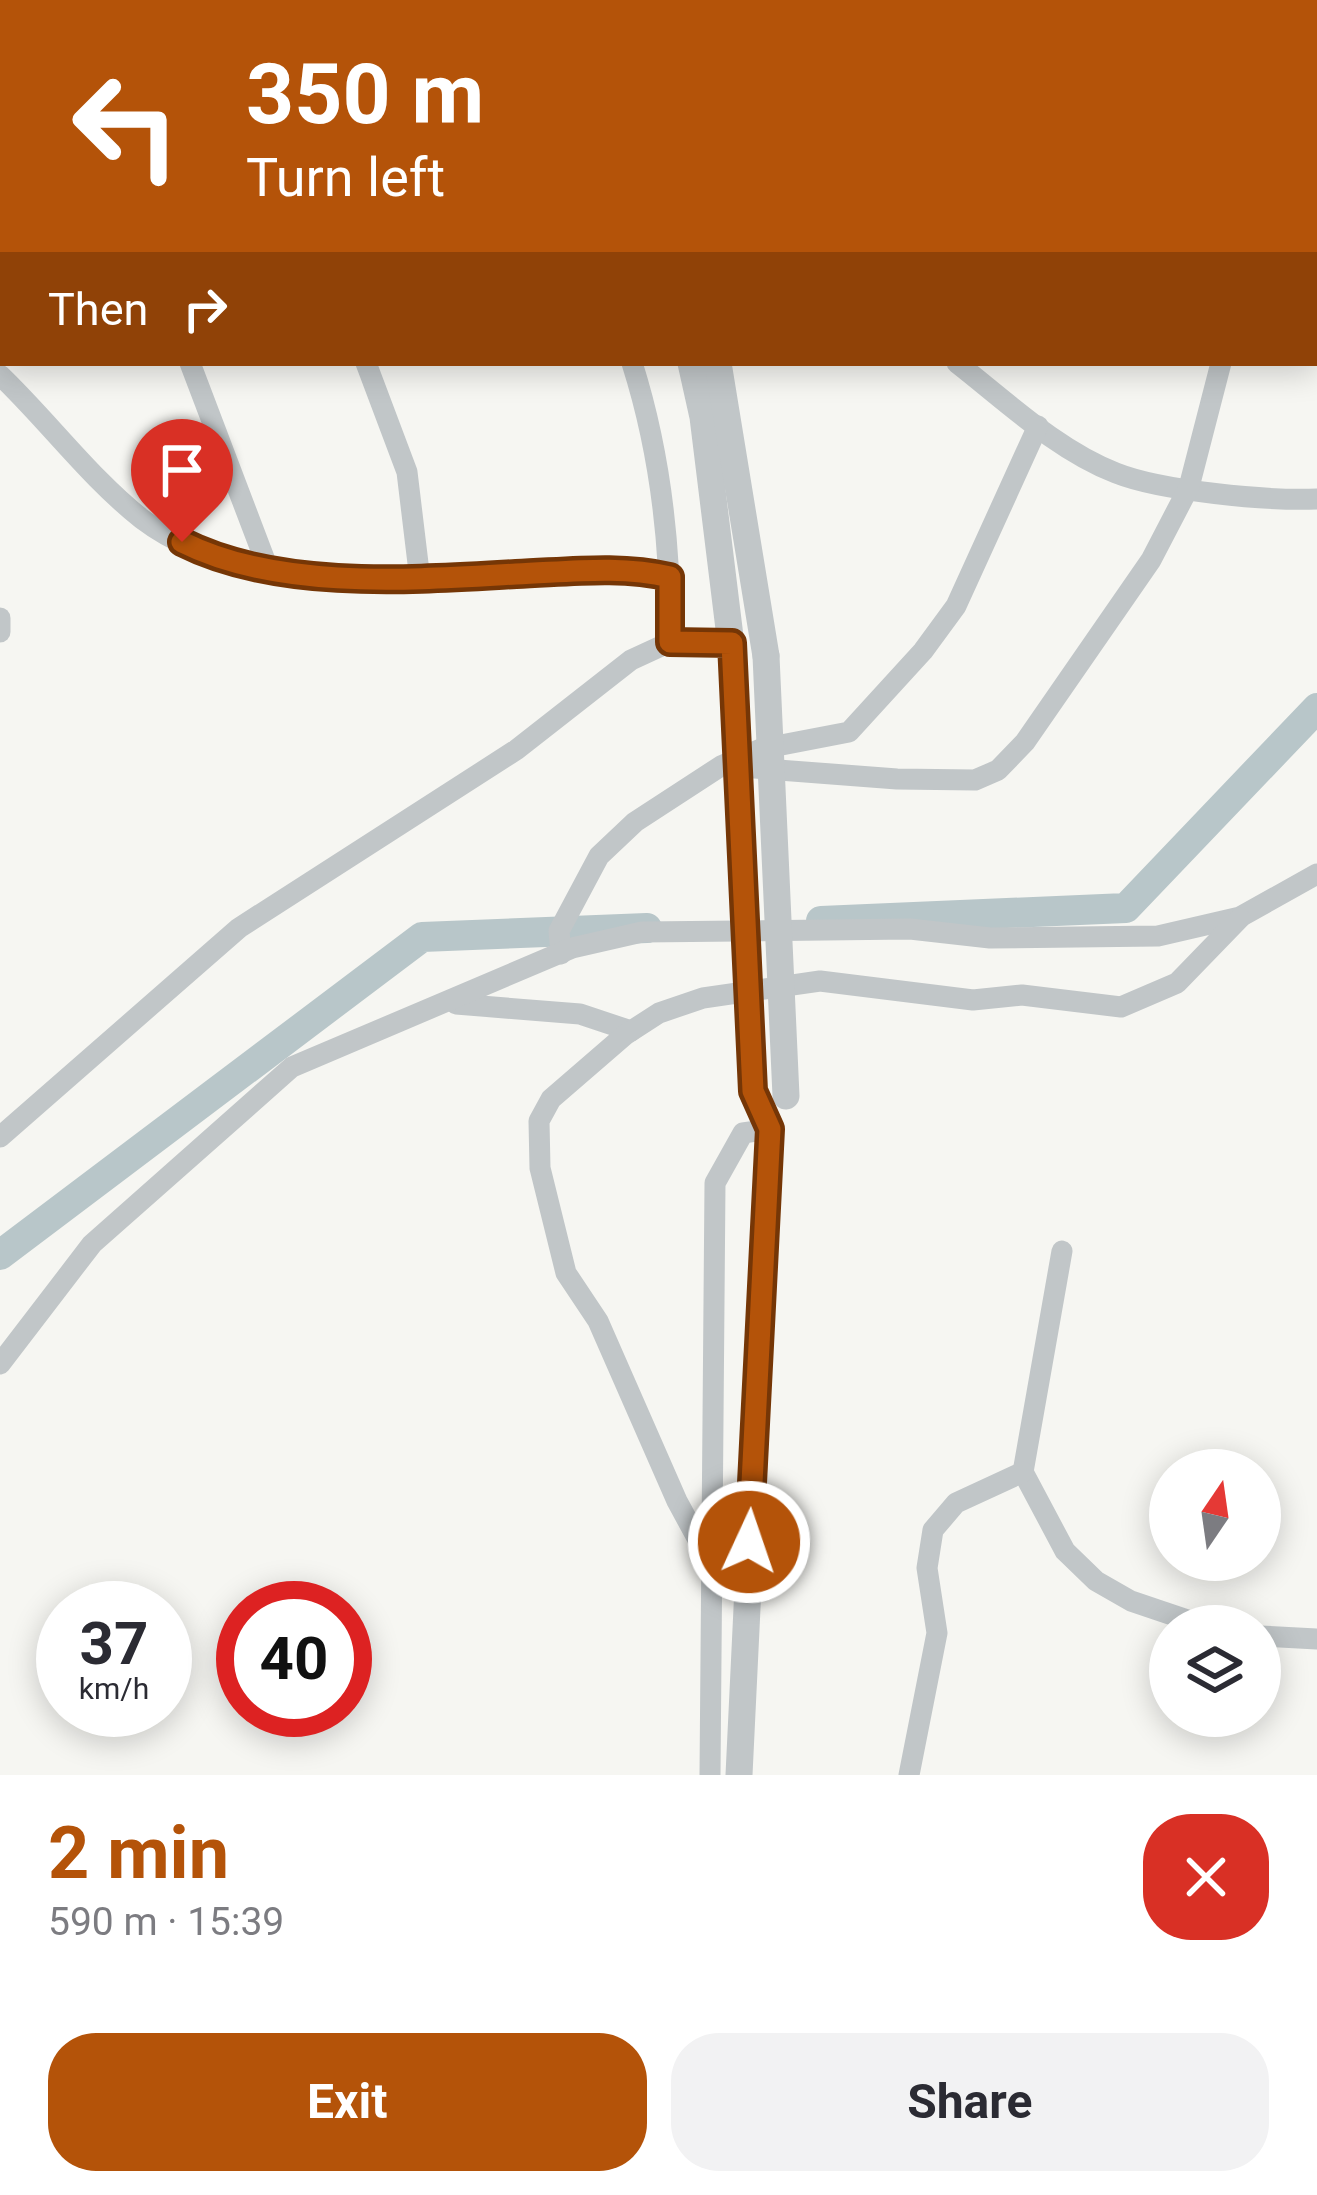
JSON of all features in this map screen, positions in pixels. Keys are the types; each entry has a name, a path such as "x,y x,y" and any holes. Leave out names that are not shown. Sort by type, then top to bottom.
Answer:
{"street":[{"path":"191,366 269,572"},
{"path":"367,366 407,472 419,580"},
{"path":"623,366 642,397"},
{"path":"633,366 642,397 670,577 670,642"},
{"path":"692,366 704,417 733,652 753,1091 770,1129"},
{"path":"718,366 766,656 786,1096 770,1129 739,1775"},
{"path":"969,366 1038,426 1117,473 1189,487 1317,500"},
{"path":"721,766 857,779 975,780 998,770 1024,742 1151,560 1189,487 1220,366"},
{"path":"0,375 142,518 221,562 269,572 419,580 632,568 670,577"},
{"path":"561,954 559,931 599,856 635,822 721,766 761,749 849,733 956,606 1038,426"},
{"path":"0,618 0,632"},
{"path":"0,1137 239,928 516,750 632,660 670,642 733,652"},
{"path":"715,1571 677,1501 598,1322 566,1273 540,1168 539,1121 551,1099 631,1031 659,1013 703,998 820,981 973,1000 1022,994 1121,1007 1177,983 1240,917 1317,874"},
{"path":"0,1364 92,1244 292,1066 561,954 642,932 910,929 990,938 1132,938 1240,917"},
{"path":"449,1004 580,1014 631,1031"},
{"path":"710,1775 715,1184 743,1133 770,1129"},
{"path":"1062,1251 1023,1472 1065,1551 1096,1581 1149,1607"},
{"path":"910,1775 937,1634 927,1568 933,1530 956,1504 1023,1472"},
{"path":"1281,1637 1317,1640"}],"waterway":[{"path":"821,921 1126,908 1317,708"},
{"path":"0,1255 422,937 647,928"}],"route":[{"path":"182,542 221,562 269,572 419,580 632,568 670,577 670,642 732,643 753,1014 753,1091 770,1129 749,1542"}]}
